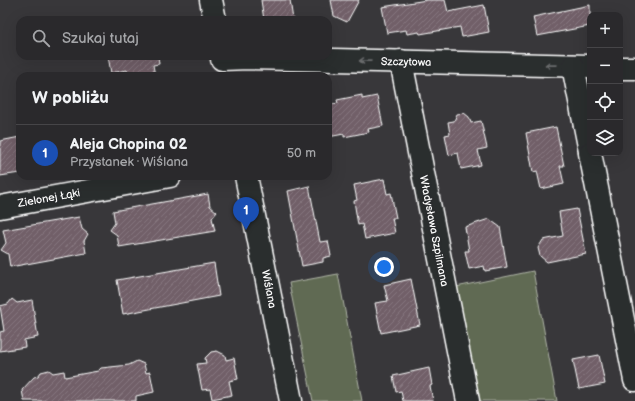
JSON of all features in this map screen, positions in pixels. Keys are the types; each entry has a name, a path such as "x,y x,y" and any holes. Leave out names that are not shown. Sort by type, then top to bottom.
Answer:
{"street":[{"path":"211,0 214,16"},
{"name":"Szczytowa","path":"223,64 401,61 582,66"},
{"name":"Władysława Szpilmana","path":"401,61 468,401"},
{"path":"582,66 587,120"},
{"path":"623,68 635,68"},
{"path":"591,156 635,380"},
{"name":"Zielonej Łąki","path":"0,207 148,180"},
{"name":"Wiślana","path":"247,180 290,401"}],"green space":[{"path":"533,271 557,401 479,401 456,287"},
{"path":"338,274 362,401 313,401 289,283"}],"building":[{"path":"261,0 290,0 292,16 263,16"},
{"path":"331,0 359,0 347,22 334,16"},
{"path":"427,0 445,0 448,12 484,5 489,32 462,37 460,27 420,34 419,32 407,34 406,30 387,33 382,7"},
{"path":"590,5 590,12 587,12 587,27 537,36 533,17"},
{"path":"109,60 158,60 159,64 153,65 154,72 127,72 127,70 111,72"},
{"path":"362,95 362,99 377,96 383,126 368,129 369,132 344,137 344,134 332,136 332,104 338,103 337,100"},
{"path":"464,113 469,117 471,123 481,121 487,148 478,150 481,165 461,169 458,153 449,155 445,135 450,134 448,122 454,121 457,114"},
{"path":"556,127 564,166 560,166 564,184 541,189 537,171 533,172 526,133"},
{"path":"16,138 16,174 0,176 0,141"},
{"path":"384,179 387,194 391,193 396,218 392,218 395,233 365,239 362,224 358,225 354,201 357,200 354,185"},
{"path":"309,186 320,242 328,241 331,256 323,258 323,262 302,266 288,191"},
{"path":"208,194 210,206 217,212 212,218 215,231 119,247 117,235 110,230 115,223 113,211"},
{"path":"577,209 586,254 547,262 540,256 538,248 543,240 563,236 559,212"},
{"path":"79,217 82,229 88,234 84,241 86,253 10,267 8,254 1,250 6,243 3,230"},
{"path":"489,219 500,227 507,267 485,271 484,266 469,269 465,251 469,251 465,227"},
{"path":"214,263 219,296 123,314 117,280"},
{"path":"411,279 420,325 381,333 375,303 388,301 384,285"},
{"path":"12,299 17,303 32,300 38,337 24,340 25,347 0,351 0,332 4,331 0,306 8,304"},
{"path":"217,351 225,355 226,360 234,358 238,379 229,381 232,395 212,399 210,389 202,390 197,364 206,363 205,358 211,352"},
{"path":"599,355 605,384 579,389 573,360"},
{"path":"137,361 144,364 146,373 150,372 154,392 136,396 136,401 24,401 22,390 41,372 49,370 53,373 64,371 65,377 98,371 101,368 129,365"},
{"path":"429,368 433,401 403,401 401,391 396,392 393,376"}],"place":[{"name":"Aleja Chopina 02","path":"246,230"}]}
